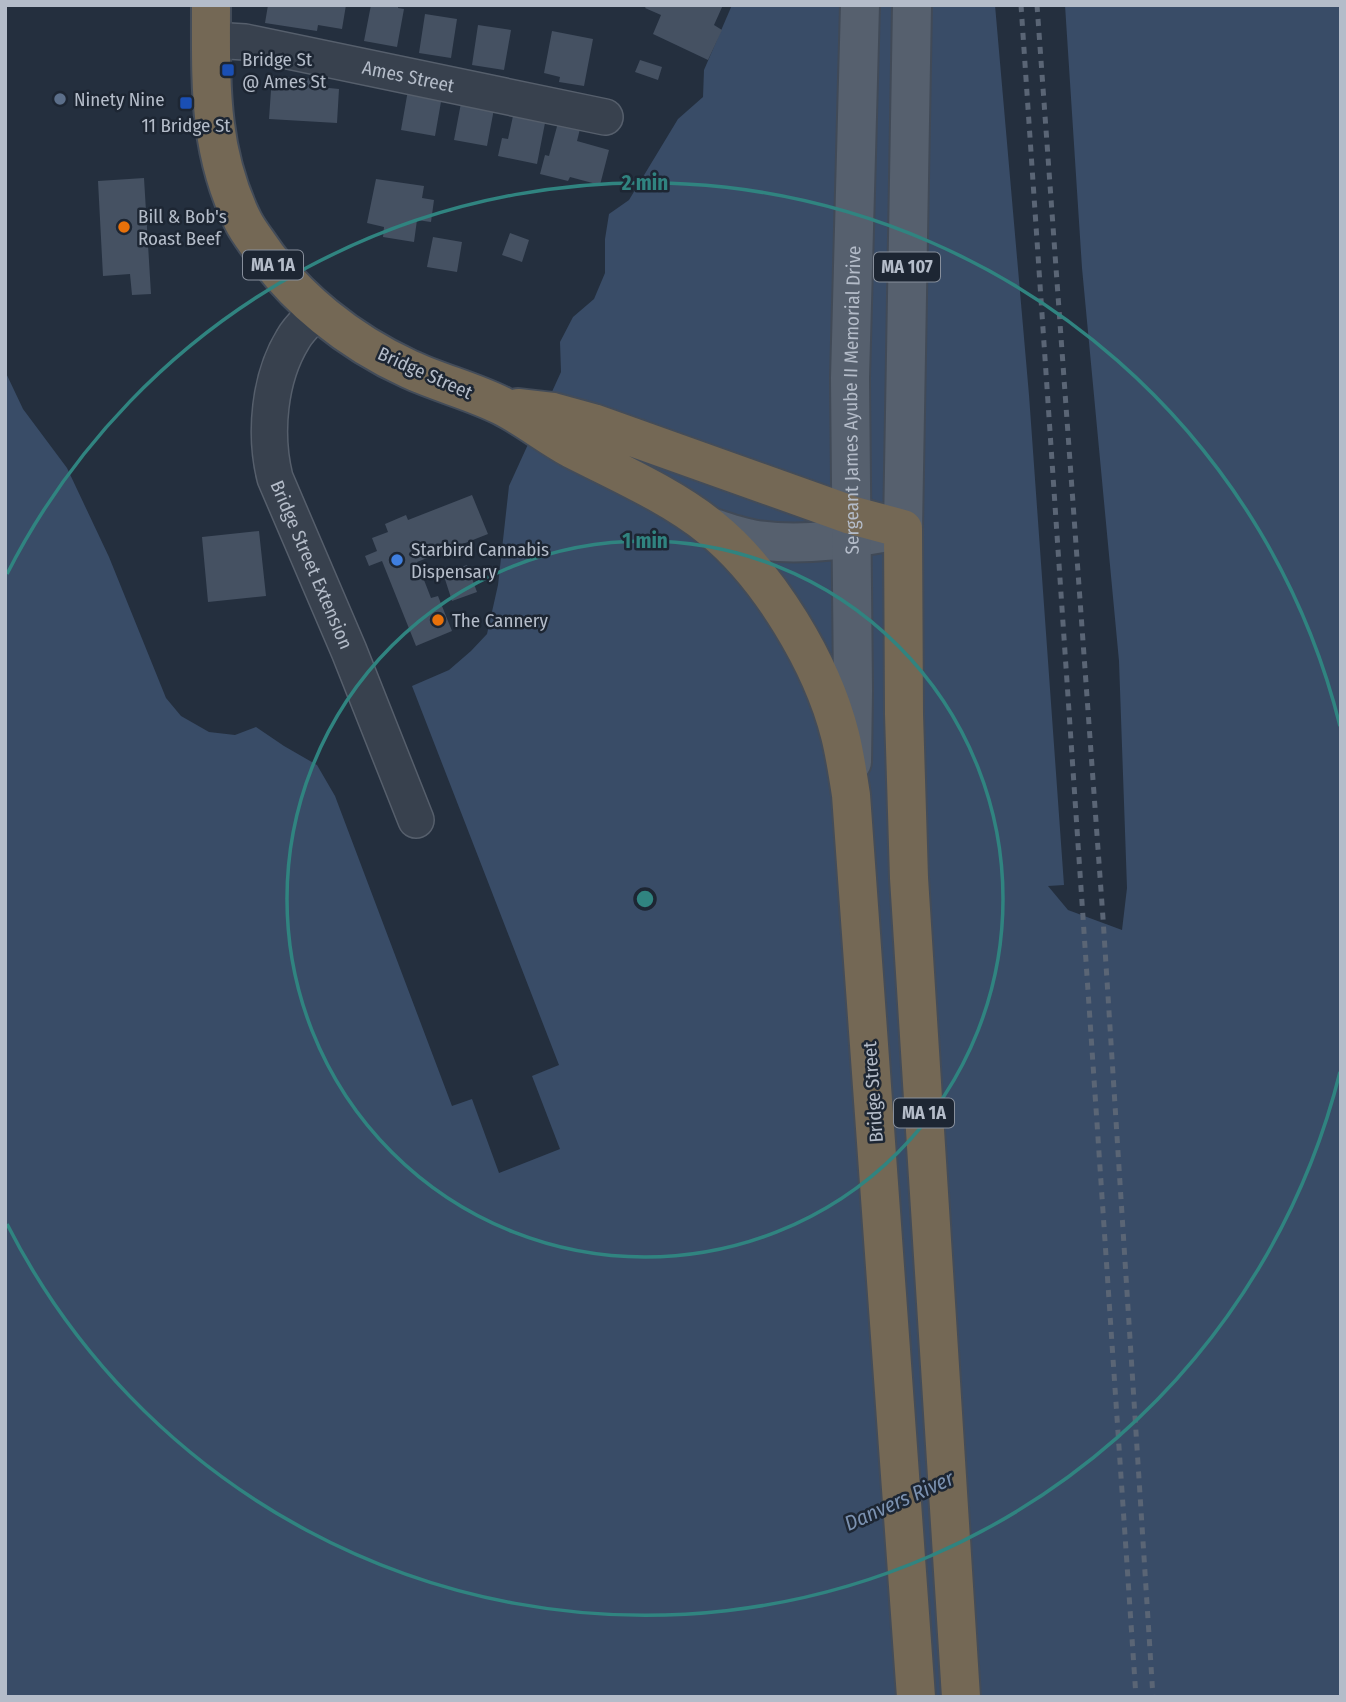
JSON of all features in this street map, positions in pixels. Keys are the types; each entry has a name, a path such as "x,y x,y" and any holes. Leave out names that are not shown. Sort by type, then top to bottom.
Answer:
{"highway":[{"name":"Bridge Street","path":"211,23 216,139 228,182 244,222 270,261 318,310 379,354 410,370 502,406 560,442 677,505 710,527 741,556 762,582 806,648 825,691 840,735 851,795 916,1697"},
{"name":"Bridge Street","path":"502,406 552,412 593,423 852,527 903,530"},
{"name":"MA 1A","path":"903,530 904,728 909,878 961,1697"}],"main road":[{"name":"Sergeant James Ayube II Memorial Drive","path":"851,795 853,691 850,378 860,5"},
{"name":"MA 107","path":"903,530 912,5"},
{"name":"Bridge Street","path":"710,527 754,540 781,542 852,527"}],"street":[{"name":"Ames Street","path":"211,23 245,42 605,117"},
{"name":"Bridge Street Extension","path":"318,310 294,336 280,363 272,394 270,459 275,478 349,651 416,820"}],"water":[{"name":"Danvers River","path":"732,5 995,5 1029,395 1064,885 1048,886 1068,910 1122,930 1127,888 1119,661 1082,268 1065,5 1341,5 1341,1697 5,1697 5,371 23,409 67,468 109,557 166,698 181,716 209,732 235,735 256,727 317,765 335,796 452,1106 472,1099 499,1173 560,1149 532,1076 559,1065 412,686 449,670 487,634 498,585 509,486 561,372 560,342 573,317 594,299 605,273 605,239 609,214 629,200 678,119 703,97 704,70"}],"building":[{"path":"268,5 346,5 342,29 318,25 317,31 265,23"},
{"path":"371,5 398,5 398,8 404,9 397,47 364,41"},
{"path":"647,5 723,5 714,25 722,30 708,60 653,34 661,15 645,8"},
{"path":"425,14 457,19 451,58 419,53"},
{"path":"478,25 511,30 504,70 472,65"},
{"path":"552,31 593,39 584,86 559,82 560,77 544,73"},
{"path":"640,60 662,67 658,80 635,72"},
{"path":"272,76 320,79 319,87 339,89 337,123 269,119"},
{"path":"408,90 442,96 435,136 401,130"},
{"path":"461,103 494,109 487,146 454,140"},
{"path":"513,116 545,123 537,164 498,156 502,138 508,139"},
{"path":"559,119 581,125 577,141 609,150 600,185 570,177 568,181 540,174 545,155 549,156"},
{"name":"Bill & Bob's Roast Beef","path":"144,178 151,294 132,295 130,274 103,276 98,181"},
{"path":"376,179 424,186 422,198 434,200 431,222 417,220 414,242 383,237 384,227 367,223"},
{"path":"510,233 529,240 522,262 502,255"},
{"path":"433,237 462,242 457,272 427,267"},
{"path":"472,495 488,534 417,562 431,598 438,596 452,631 416,646 382,561 369,566 365,556 377,551 372,538 388,532 385,524 406,515 408,520"},
{"path":"259,531 266,596 208,602 202,537"},
{"path":"467,565 477,592 452,601 443,573"}],"railway":[{"path":"1021,5 1136,1697"},
{"path":"1037,5 1103,918 1153,1697"}],"place":[{"name":"Bridge St @ Ames St","path":"228,70"},
{"name":"Ninety Nine","path":"60,99"},
{"name":"11 Bridge St","path":"186,103"},
{"name":"Bill & Bob's Roast Beef","path":"124,227"},
{"name":"Starbird Cannabis Dispensary","path":"397,560"},
{"name":"The Cannery","path":"438,620"}]}
